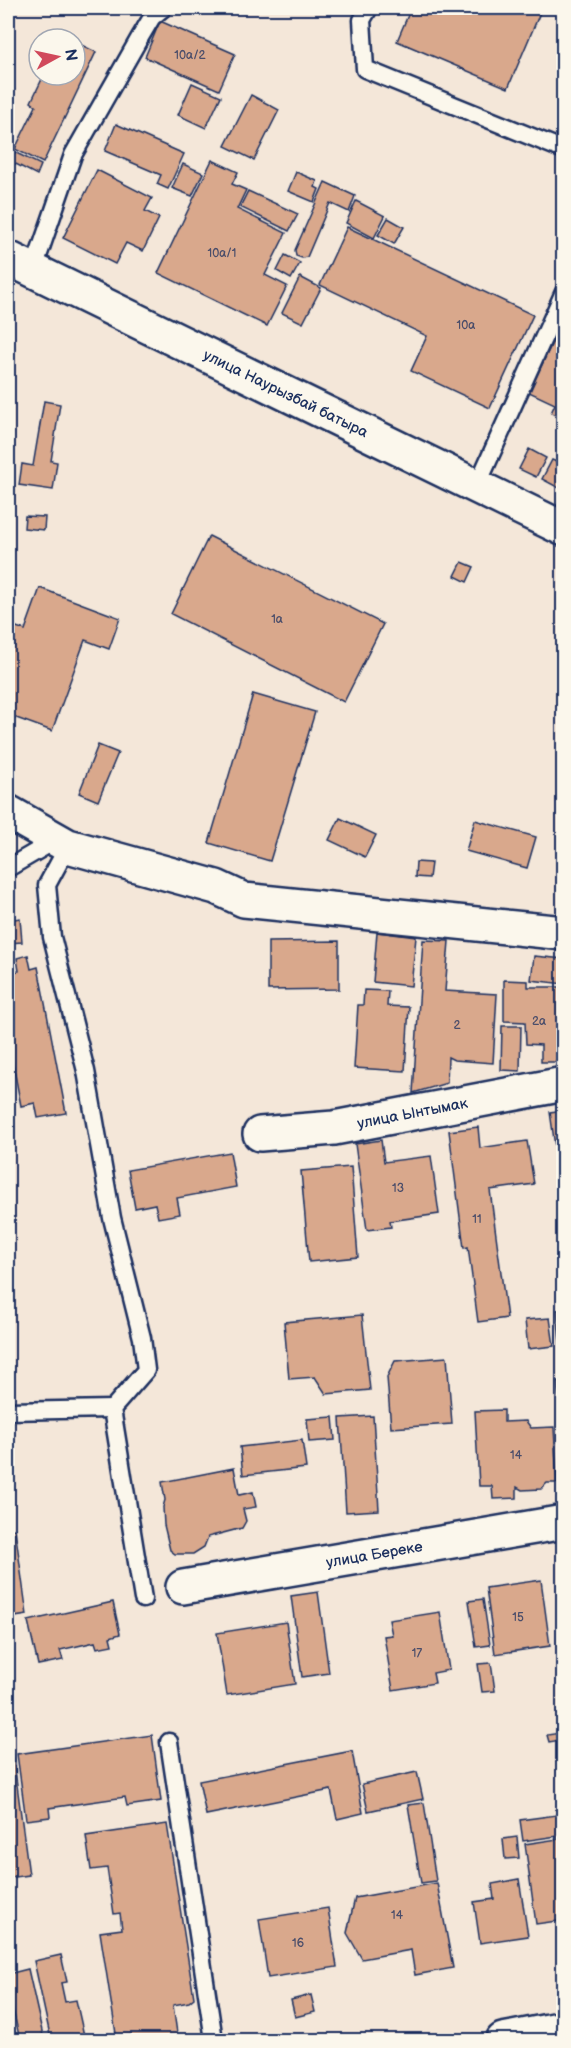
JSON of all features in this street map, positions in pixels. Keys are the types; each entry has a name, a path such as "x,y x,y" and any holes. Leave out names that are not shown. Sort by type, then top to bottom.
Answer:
{"street":[{"name":"улица Наурызбай батыра","path":"20,264 564,529"},
{"path":"8,812 62,843 216,887 244,900 564,933"},
{"name":"улица Ынтымак","path":"260,1134 334,1128 564,1084"},
{"name":"улица Береке","path":"183,1587 564,1522"},
{"path":"503,2040 564,2028"}],"lane":[{"path":"20,264 73,155 152,17 163,8"},
{"path":"369,8 362,20 365,69 564,150"},
{"path":"476,488 564,292"},
{"path":"8,868 62,843"},
{"path":"8,1411 112,1409 146,1370 142,1338 112,1218 86,1071 52,937 46,885 62,843"},
{"path":"112,1409 143,1599"},
{"path":"169,1742 214,2040"}],"building":[{"path":"411,8 542,8 508,88 397,41"},
{"path":"160,21 235,54 219,90 145,57"},
{"path":"87,48 96,52 87,71"},
{"path":"192,83 221,96 206,128 178,115"},
{"path":"38,87 79,87 43,163 15,149 36,106 31,102"},
{"path":"251,95 279,110 254,160 225,146"},
{"path":"116,124 184,154 168,189 157,184 161,175 105,151"},
{"path":"8,149 41,165 37,175 8,160"},
{"path":"212,160 238,172 232,184 246,190 237,209 286,233 265,275 287,286 267,326 158,273"},
{"path":"183,164 203,173 192,196 172,188"},
{"path":"97,170 152,198 145,211 159,218 143,251 126,243 115,264 63,238"},
{"path":"296,172 317,181 315,187 319,189 314,202 288,191"},
{"path":"325,182 355,196 349,212 330,203 307,257 296,256 295,250"},
{"path":"248,191 298,214 289,231 240,207"},
{"path":"356,201 385,216 374,238 346,223"},
{"path":"388,218 404,227 394,244 378,235"},
{"path":"347,227 533,315 490,408 411,371 427,336 320,285"},
{"path":"285,255 300,263 291,279 277,271"},
{"path":"300,277 321,288 303,323 282,313"},
{"path":"564,318 564,419 551,413 555,404 529,392"},
{"path":"44,401 60,404 51,461 57,462 53,490 19,485 22,464 33,466"},
{"path":"529,449 546,458 536,477 519,469"},
{"path":"552,460 564,465 564,479 559,488 542,479"},
{"path":"25,516 45,517 44,530 24,528"},
{"path":"209,536 383,624 344,702 171,614"},
{"path":"462,562 474,567 467,582 455,576"},
{"path":"40,588 120,618 109,649 85,640 52,731 8,715 8,624 25,630"},
{"path":"253,694 315,712 270,861 209,843"},
{"path":"98,745 118,753 98,801 79,793"},
{"path":"340,818 376,835 365,857 329,840"},
{"path":"475,820 536,837 527,868 466,851"},
{"path":"416,862 431,863 429,878 415,877"},
{"path":"20,918 22,942 8,943 8,920"},
{"path":"377,932 416,937 411,986 373,982"},
{"path":"423,940 449,941 445,991 497,994 493,1063 454,1060 448,1057 447,1083 413,1093"},
{"path":"339,941 339,989 268,990 268,942"},
{"path":"28,955 31,969 38,967 66,1113 38,1118 35,1103 21,1106 8,1038 8,973 19,971 17,958"},
{"path":"534,956 564,959 564,984 531,980"},
{"path":"504,980 528,981 528,987 564,987 564,1062 541,1062 541,1045 526,1044 525,1022 504,1021"},
{"path":"364,990 388,991 387,1006 409,1007 405,1071 354,1068 358,1005 363,1005"},
{"path":"502,1026 521,1026 520,1071 501,1070"},
{"path":"564,1110 564,1209 550,1112"},
{"path":"478,1127 480,1148 527,1141 534,1184 490,1190 507,1318 478,1322 468,1247 464,1248 449,1131"},
{"path":"381,1140 384,1162 431,1156 439,1214 390,1221 391,1227 367,1230 355,1144"},
{"path":"230,1152 236,1187 177,1198 180,1214 158,1218 155,1204 135,1208 128,1170"},
{"path":"351,1167 358,1257 309,1262 301,1171"},
{"path":"564,1309 564,1377 563,1377 557,1310"},
{"path":"362,1315 370,1390 326,1394 315,1377 289,1379 284,1322"},
{"path":"550,1318 554,1346 528,1349 525,1320"},
{"path":"447,1357 452,1424 391,1428 387,1377 395,1361"},
{"path":"557,1381 564,1381 564,1437 562,1437"},
{"path":"504,1410 504,1422 526,1421 531,1428 554,1427 557,1483 547,1483 541,1489 522,1490 517,1487 517,1498 493,1499 492,1486 479,1486 475,1411"},
{"path":"373,1416 379,1510 346,1512 340,1418"},
{"path":"333,1417 335,1440 309,1442 307,1419"},
{"path":"302,1440 306,1468 243,1475 240,1447"},
{"path":"234,1468 239,1495 253,1492 256,1507 243,1509 246,1521 242,1528 208,1537 204,1547 193,1554 175,1554 170,1550 164,1525 165,1500 162,1482"},
{"path":"15,1529 27,1615 8,1618 8,1530"},
{"path":"541,1580 550,1646 495,1654 486,1588"},
{"path":"318,1592 329,1673 302,1677 291,1596"},
{"path":"483,1599 490,1645 476,1647 469,1601"},
{"path":"113,1602 120,1634 110,1637 112,1645 97,1648 95,1642 60,1650 63,1660 38,1665 28,1621"},
{"path":"440,1612 449,1670 433,1673 435,1683 393,1690 384,1636 392,1635 389,1620"},
{"path":"286,1622 295,1684 227,1695 217,1633"},
{"path":"491,1663 495,1691 482,1692 478,1664"},
{"path":"560,1733 561,1740 549,1742 547,1735"},
{"path":"152,1735 161,1801 127,1806 125,1797 49,1808 50,1817 26,1820 17,1754"},
{"path":"352,1751 363,1813 337,1819 331,1790 206,1815 199,1781"},
{"path":"8,1755 13,1755 29,1875 8,1878"},
{"path":"417,1772 423,1799 368,1811 362,1784"},
{"path":"424,1803 436,1881 421,1883 408,1805"},
{"path":"564,1814 564,1835 523,1841 520,1820"},
{"path":"167,1824 194,1998 189,2002 173,2005 178,2040 117,2040 100,1932 122,1929 120,1913 114,1914 107,1868 91,1870 86,1836"},
{"path":"517,1837 519,1858 505,1859 503,1839"},
{"path":"564,1838 564,1920 536,1924 525,1844"},
{"path":"519,1879 528,1936 480,1943 474,1902 494,1899 492,1884"},
{"path":"437,1883 453,1968 415,1975 411,1950 362,1959 347,1933 355,1898"},
{"path":"328,1908 337,1967 268,1978 259,1919"},
{"path":"61,1955 67,1982 61,1983 65,2002 76,2000 85,2040 51,2040 34,1961"},
{"path":"28,1969 44,2040 20,2040 8,1988 8,1974"},
{"path":"311,1995 315,2012 295,2017 291,2000"}]}
